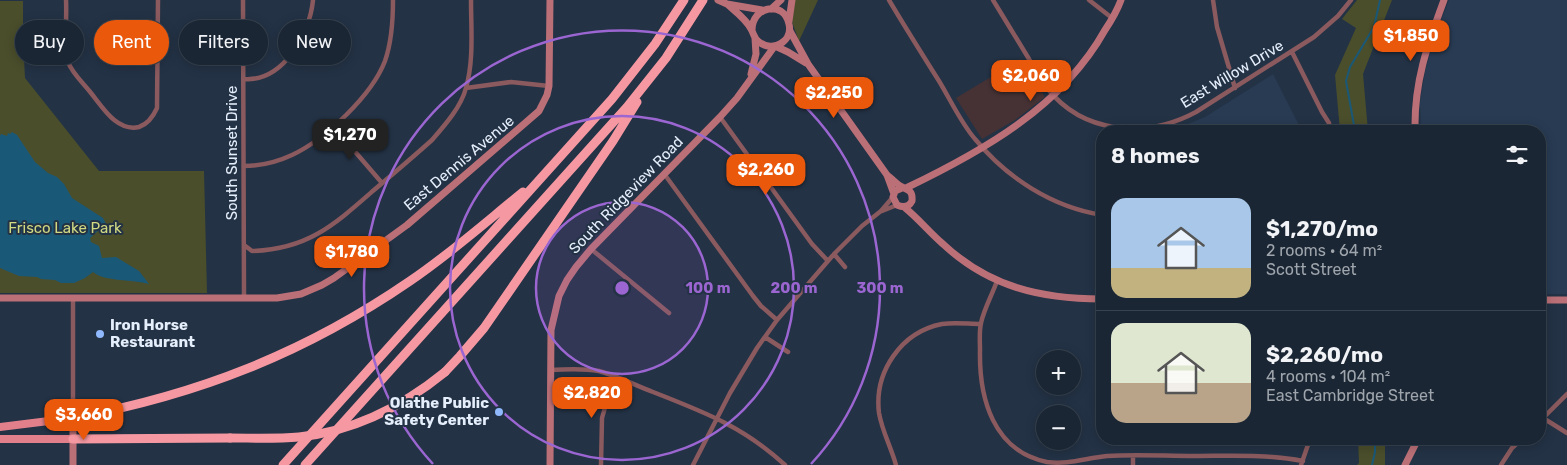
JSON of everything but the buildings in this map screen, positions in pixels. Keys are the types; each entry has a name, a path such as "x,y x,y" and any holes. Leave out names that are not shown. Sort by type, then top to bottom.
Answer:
{"highway":[{"path":"283,465 612,99 638,67 684,0"},
{"path":"306,465 602,136 651,78 682,35 703,0"},
{"path":"73,439 300,436 352,426 400,404 445,372 484,328 613,142 651,78"},
{"path":"73,418 134,406 217,381 274,358 330,330 412,280 545,174"}],"main road":[{"path":"0,427 73,418"},
{"path":"0,439 73,439"}],"street":[{"path":"66,0 67,54 71,68 119,124 134,128 148,122 154,116 157,108 158,0"},
{"name":"South Sunset Drive","path":"244,0 244,298"},
{"path":"244,79 264,77 294,52 307,29 314,0"},
{"path":"244,166 266,164 308,146 363,98 378,76 390,44 392,0"},
{"path":"244,245 252,251 291,245 335,224 441,130 450,118 466,88 471,53 471,0"},
{"name":"East Dennis Avenue","path":"0,298 277,298 296,295 316,288 334,278 407,225 532,118 543,105 548,95 549,86 550,0"},
{"path":"718,0 727,4 763,10 771,9 781,12 789,21"},
{"path":"771,9 781,0"},
{"path":"792,0 789,21 790,30 808,64 887,175 894,196 901,206 918,218 958,257 997,281 1048,296 1096,299"},
{"path":"889,0 974,138 1000,166 1038,192 1075,208 1096,213"},
{"name":"East Willow Drive","path":"992,0 1046,87 1069,109 1103,125"},
{"path":"1089,0 1112,18"},
{"path":"693,465 716,418 740,376 776,320 834,254 862,226 881,211 896,191 923,181 1012,130 1054,96 1087,60 1121,0"},
{"path":"1213,0 1215,19 1235,88"},
{"path":"1343,0 1350,2"},
{"path":"1415,125 1416,98 1420,72 1428,41 1444,0"},
{"name":"East Willow Drive","path":"1165,125 1185,118 1292,52 1329,26 1350,2"},
{"path":"727,4 743,18 760,44 775,46 808,64"},
{"path":"752,30 754,18 763,10"},
{"path":"775,46 785,40 790,30"},
{"name":"South Ridgeview Road","path":"750,79 756,54 755,38"},
{"name":"South Ridgeview Road","path":"550,465 551,330 559,296 567,280 591,249 665,175 737,98 775,46"},
{"path":"1292,52 1322,112 1330,123"},
{"path":"466,88 511,82 549,86"},
{"path":"720,117 812,244 828,261"},
{"path":"333,126 382,183"},
{"path":"665,175 761,306 776,320"},
{"path":"887,175 904,188 909,189 918,218"},
{"path":"881,211 908,206 923,181"},
{"path":"591,249 669,313"},
{"path":"834,254 845,267"},
{"path":"997,281 981,324 980,367 990,415 1005,439 1015,448 1036,459 1057,464 1067,464 1107,456 1274,456 1302,463 1308,445"},
{"path":"72,298 73,465"},
{"path":"1546,300 1567,300"},
{"path":"896,465 882,424 878,404 881,380 891,358 909,340 931,327 956,323 981,324"},
{"path":"765,337 788,352"},
{"path":"550,370 587,369 614,376 716,418 754,439 785,465"},
{"path":"601,465 602,418 614,376"},
{"path":"1546,415 1567,394"},
{"path":"1546,421 1567,433"},
{"path":"1405,465 1415,445"},
{"path":"1501,465 1515,445"},
{"path":"1133,456 1133,465"}],"shaded area":[{"path":"1449,0 1567,0 1567,294 1546,294 1546,125 1421,125 1420,101 1433,41"},
{"path":"1021,59 1045,97 1015,120 982,139 956,98"},
{"path":"1273,74 1299,125 1185,125 1205,117"},
{"path":"12,132 17,135 35,162 64,184 72,198 103,218 106,224 90,238 91,242 99,246 102,258 116,257 139,271 149,284 112,279 93,272 74,283 61,283 37,277 19,276 0,268 0,136 1,134 7,136 8,133"}],"green space":[{"path":"795,0 818,0 799,41 792,22"},
{"path":"1357,0 1392,0 1363,74 1367,125 1339,125 1335,75 1356,28 1342,19"},
{"name":"Frisco Lake Park","path":"0,1 23,1 23,20 15,20 15,65 24,65 25,78 99,171 204,171 207,293 0,293"},
{"path":"1358,445 1385,445 1385,465 1357,465 1359,463"}],"waterway":[{"path":"1354,125 1346,81 1350,67 1374,27 1380,0"},
{"path":"1372,465 1375,445"}],"place":[{"name":"Iron Horse Restaurant","path":"100,334"},
{"name":"Olathe Public Safety Center","path":"499,412"}]}
